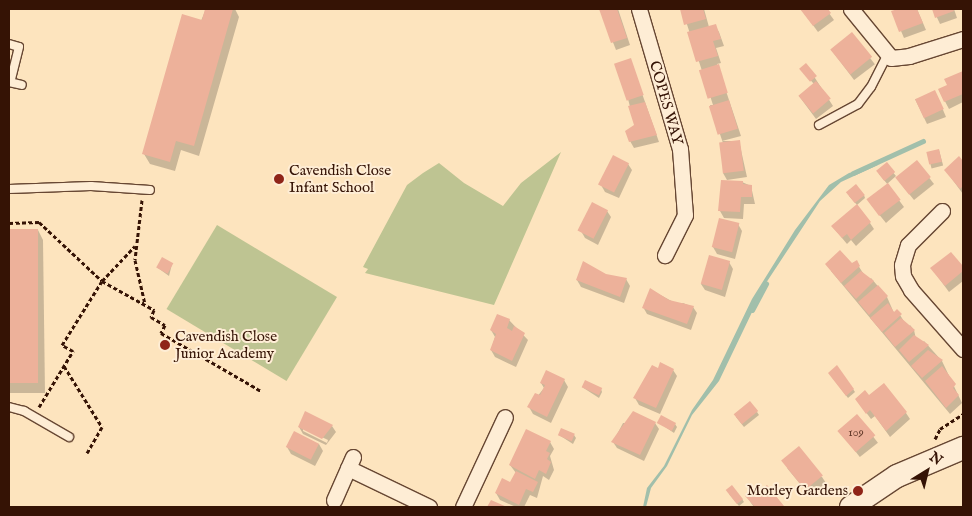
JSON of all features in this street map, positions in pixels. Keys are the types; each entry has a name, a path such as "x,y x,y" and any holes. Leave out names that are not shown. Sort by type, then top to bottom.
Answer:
{"street":[{"name":"COPES WAY","path":"639,9 680,149 685,215 665,255"},
{"path":"851,9 891,58 909,56 963,39"},
{"path":"942,211 908,245 902,265 903,276 911,290 963,349"},
{"path":"463,507 505,417"},
{"path":"851,507 897,476 963,448"},
{"path":"334,500 351,462 429,507"}],"lane":[{"path":"9,44 19,47 10,82 22,85"},
{"path":"819,126 858,104 871,87 888,54"},
{"path":"9,189 91,186 147,190"},
{"path":"9,407 33,416 68,437"}],"path":[{"path":"145,304 137,275 135,246 147,190"},
{"path":"9,223 39,222 102,281 154,310 150,316 166,325 161,333 261,390"},
{"path":"33,416 73,352 62,345 102,281 135,246"},
{"path":"64,366 102,427 87,453"}],"green space":[{"path":"561,152 494,305 365,273 368,269 363,267 407,185 439,163 464,183 503,206 521,183"},
{"path":"217,225 337,297 287,381 167,309"}],"shaded area":[{"path":"880,164 841,182 820,201 766,283 719,381 692,415 667,466 651,488 646,507 643,507 647,488 664,466 692,410 713,380 752,299 795,230 829,185 849,173"}],"building":[{"path":"205,9 233,9 194,146 176,141 170,162 142,154 182,14 202,20"},
{"path":"599,9 617,9 627,38 611,43"},
{"path":"680,9 703,9 706,19 684,25"},
{"path":"800,9 828,9 831,13 813,26"},
{"path":"917,9 923,23 899,32 891,11"},
{"path":"932,9 953,9 954,11 935,18"},
{"path":"716,24 721,39 713,41 718,56 696,62 687,32"},
{"path":"852,32 872,57 850,74 830,50"},
{"path":"631,58 644,95 627,101 614,64"},
{"path":"806,63 817,76 810,82 799,69"},
{"path":"719,64 728,93 708,99 699,70"},
{"path":"963,71 963,94 944,102 938,89 947,85 944,79"},
{"path":"816,81 831,99 813,113 798,96"},
{"path":"935,90 944,109 924,118 915,99"},
{"path":"729,100 738,129 718,135 709,106"},
{"path":"645,102 657,135 629,142 625,131 634,125 628,106"},
{"path":"740,140 744,171 723,173 719,143"},
{"path":"939,149 942,162 929,165 926,152"},
{"path":"613,155 629,163 614,193 598,184"},
{"path":"959,156 963,161 963,186 960,189 944,170"},
{"path":"917,160 931,177 909,195 895,178"},
{"path":"887,162 895,172 884,181 876,171"},
{"path":"721,180 743,181 743,184 752,185 752,197 741,197 740,212 718,211"},
{"path":"888,183 901,200 879,216 866,199"},
{"path":"856,184 865,195 855,203 846,192"},
{"path":"592,202 608,210 594,239 577,231"},
{"path":"857,204 871,222 851,240 847,234 842,238 831,226"},
{"path":"719,218 739,223 732,252 712,247"},
{"path":"9,229 38,229 38,383 9,383"},
{"path":"840,250 852,263 857,260 860,266 841,283 825,264"},
{"path":"951,252 963,266 963,271 945,286 930,268"},
{"path":"709,255 730,261 722,290 701,284"},
{"path":"162,257 173,263 168,274 156,267"},
{"path":"583,261 606,274 627,278 620,297 576,280"},
{"path":"861,271 874,281 856,299 844,286"},
{"path":"878,285 888,296 869,315 858,302"},
{"path":"650,288 669,300 694,306 687,324 642,308"},
{"path":"888,303 894,312 897,309 902,314 882,332 870,318"},
{"path":"497,314 510,319 507,328 512,331 514,326 525,333 512,361 490,350 496,334 490,330"},
{"path":"901,318 915,330 895,347 884,333"},
{"path":"914,335 929,345 909,362 899,350"},
{"path":"928,350 943,360 922,378 911,366"},
{"path":"660,362 674,369 656,408 633,398 652,365 658,368"},
{"path":"837,365 854,389 846,396 828,373"},
{"path":"942,366 956,384 953,388 959,395 946,408 925,381"},
{"path":"546,370 565,379 547,417 527,407 535,393 540,395 545,385 540,383"},
{"path":"585,380 602,388 599,395 582,387"},
{"path":"884,383 907,412 886,431 870,410 866,414 855,399 865,390 869,395"},
{"path":"750,401 758,411 742,424 734,414"},
{"path":"305,411 333,425 322,439 298,427"},
{"path":"633,411 656,422 640,455 611,442"},
{"path":"857,414 875,435 856,452 837,431"},
{"path":"661,415 676,423 672,431 657,423"},
{"path":"561,428 575,434 572,441 558,435"},
{"path":"526,429 551,441 546,451 550,453 547,459 551,462 546,474 539,470 535,479 509,465"},
{"path":"294,431 319,444 311,460 286,447"},
{"path":"799,446 823,476 805,490 781,460"},
{"path":"516,471 538,482 533,492 526,489 519,505 495,493 502,478 510,482"},
{"path":"732,485 743,499 737,504 726,490"},
{"path":"767,485 784,506 755,507 745,496 754,489 757,493"},
{"path":"491,500 507,507 487,507"}],"waterway":[{"path":"853,173 923,141"},
{"path":"752,310 766,284"}],"place":[{"name":"Cavendish Close Infant School","path":"279,179"},
{"name":"Cavendish Close Junior Academy","path":"165,345"},
{"name":"Morley Gardens","path":"858,491"}]}
